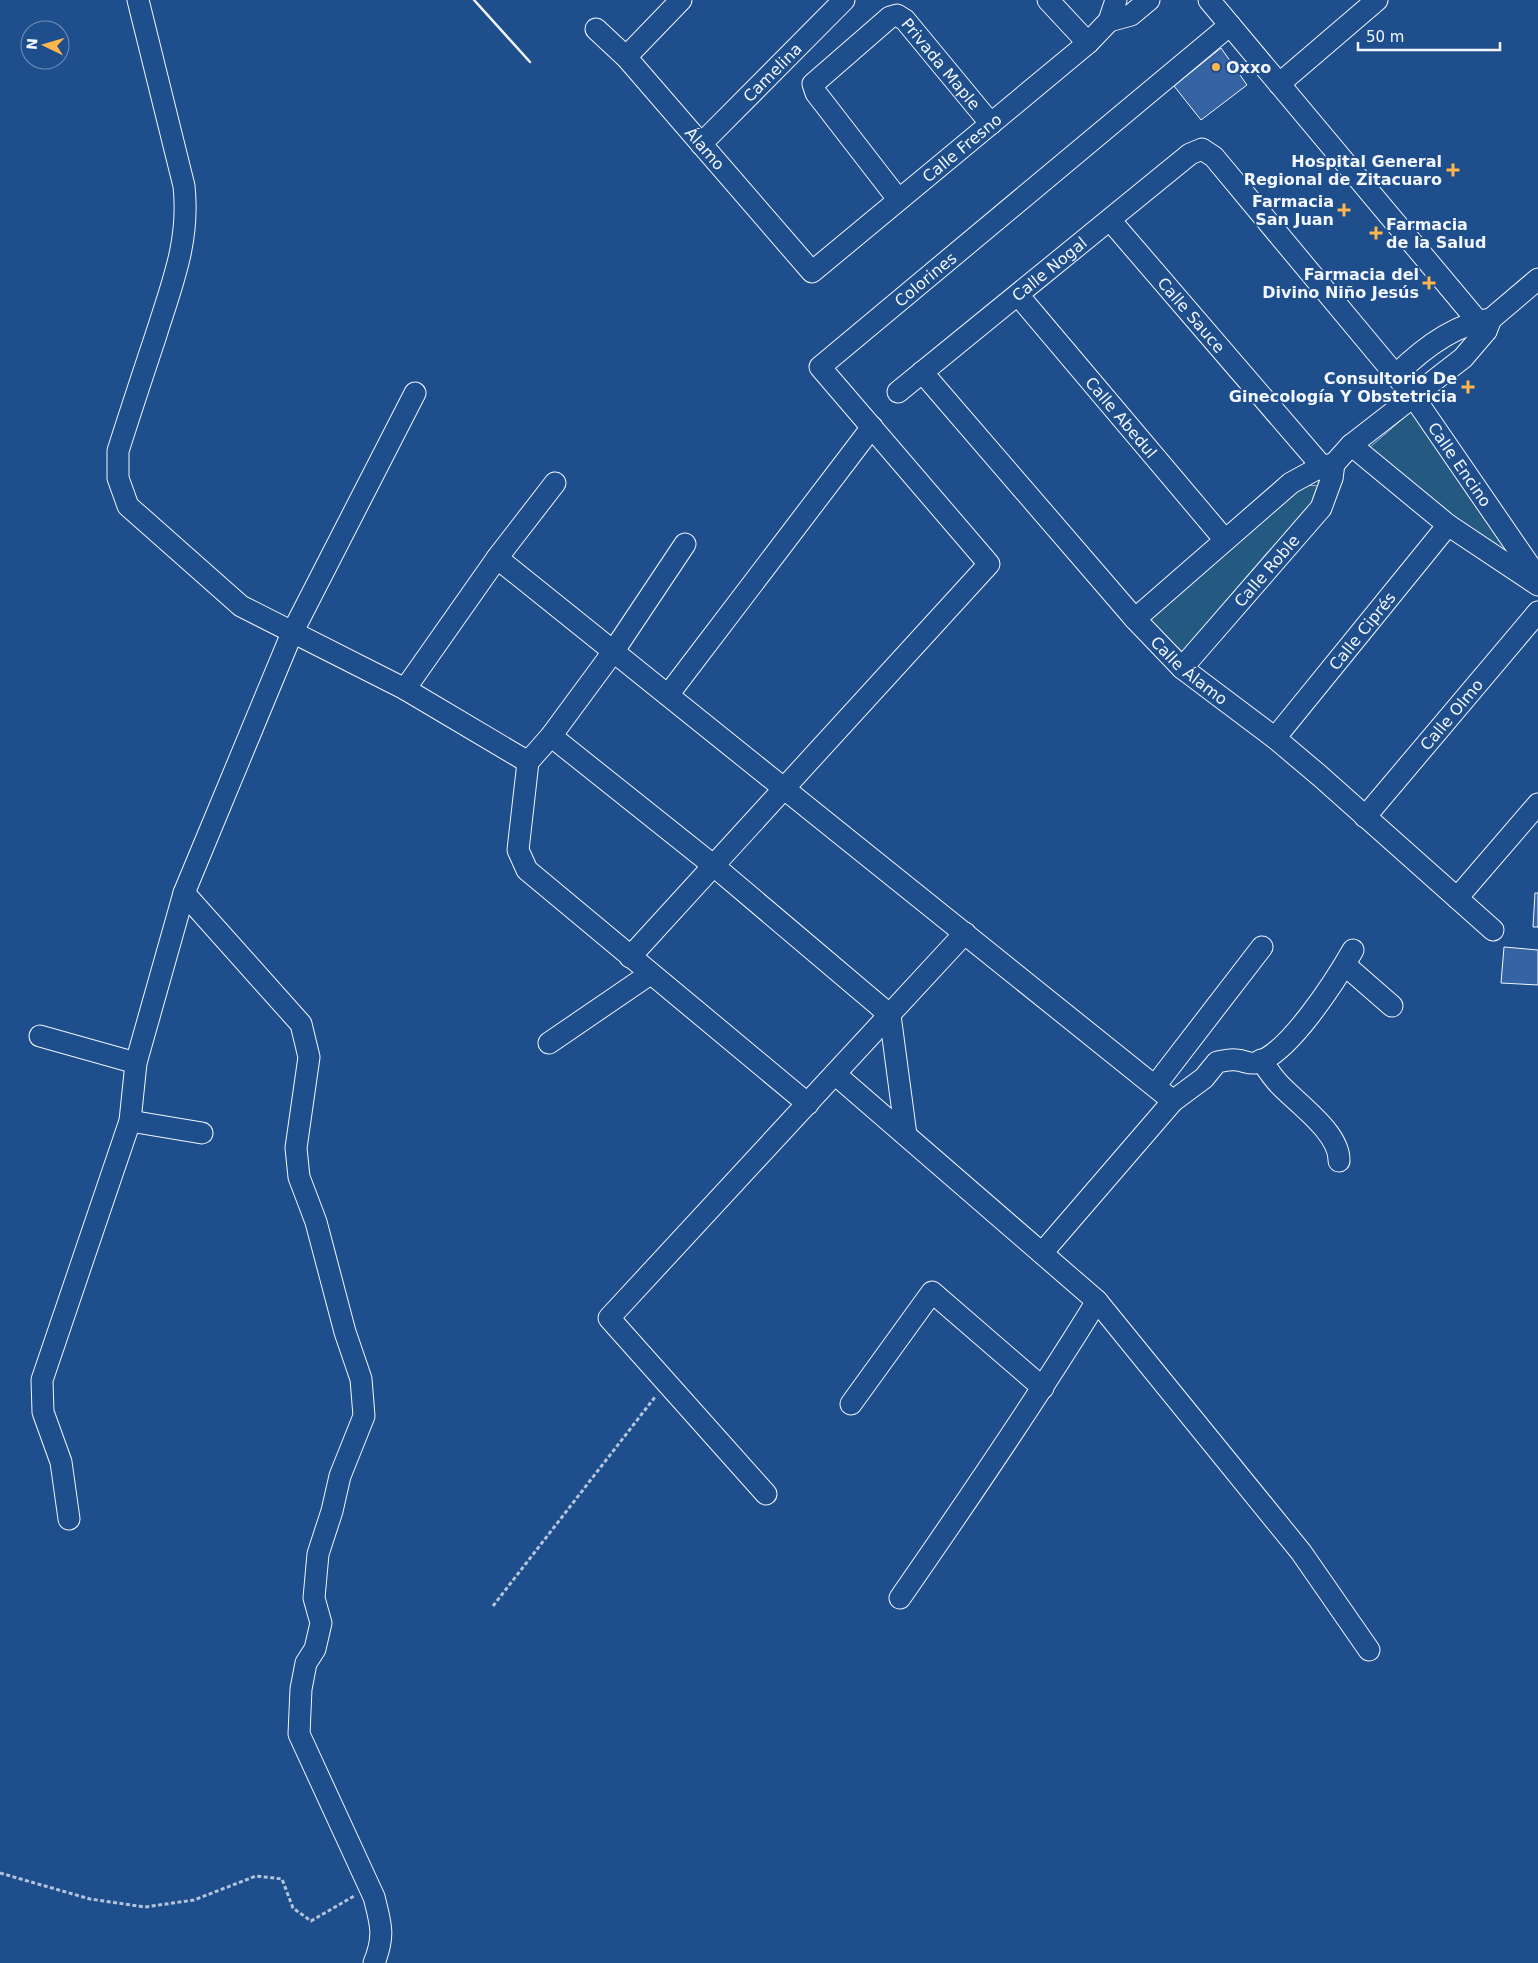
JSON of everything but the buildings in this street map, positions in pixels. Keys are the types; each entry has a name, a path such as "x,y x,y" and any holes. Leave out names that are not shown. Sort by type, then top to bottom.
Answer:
{"street":[{"path":"138,0 184,186 187,212 184,241 172,284 118,451 118,478 128,506 241,606 404,689 528,762"},
{"path":"626,58 681,0"},
{"name":"Camelina","path":"701,144 844,0"},
{"path":"1048,0 1088,43"},
{"name":"Calle Fresno","path":"812,272 1088,43 1109,21 1116,0"},
{"name":"Calle Fresno","path":"1109,21 1131,15 1149,0"},
{"path":"1209,0 1484,324"},
{"path":"1279,84 1375,0"},
{"name":"Privada Maple","path":"898,199 816,93 813,84 890,17 897,15 905,20 992,124"},
{"name":"Colorines","path":"784,788 988,564 820,367 1230,25"},
{"name":"Álamo","path":"596,29 626,58 812,272"},
{"name":"Calle Nogal","path":"898,392 1190,154 1202,148"},
{"name":"Calle Encino","path":"1202,148 1214,157 1413,396 1538,578"},
{"name":"Calle Sauce","path":"1110,220 1330,470"},
{"path":"1396,375 1406,364 1446,336 1484,324 1529,298 1538,279"},
{"name":"Calle Abedul","path":"1018,295 1224,540"},
{"name":"Calle Roble","path":"1182,668 1321,508 1330,470 1351,445 1463,358 1484,324"},
{"name":"Calle Álamo","path":"922,372 1135,620 1182,668 1275,738 1412,856 1493,930"},
{"path":"69,1519 61,1462 43,1412 42,1380 130,1121 136,1063 184,893 292,633 415,393"},
{"path":"668,695 872,427"},
{"path":"1351,445 1448,525 1538,586"},
{"name":"Calle Roble","path":"1135,620 1291,483 1330,470"},
{"path":"404,689 498,558 555,483"},
{"name":"Calle Ciprés","path":"1275,738 1448,525"},
{"path":"685,544 613,652 551,736 528,762 518,850 527,870 808,1104"},
{"path":"498,558 1173,1101"},
{"name":"Calle Olmo","path":"1365,817 1538,612"},
{"path":"551,736 714,866 890,1015 906,1135"},
{"path":"630,957 784,788"},
{"path":"1457,898 1538,804"},
{"path":"184,893 301,1024 310,1057 296,1148 299,1177 316,1222 345,1332 361,1379 364,1416 340,1476 332,1511 318,1554 314,1598 321,1623 316,1650 306,1663 302,1680 299,1734 369,1887 380,1919 381,1944 374,1963"},
{"path":"766,1494 609,1318 964,934"},
{"path":"1155,1086 1262,948"},
{"path":"1042,1253 1173,1101 1204,1078 1217,1062 1236,1060 1254,1063 1278,1048 1322,1002 1349,957 1392,1006"},
{"path":"549,1043 650,974"},
{"path":"40,1036 136,1063"},
{"path":"1261,1060 1279,1084 1317,1120 1340,1153 1339,1161"},
{"path":"835,1074 1097,1300 1301,1552 1369,1650"},
{"path":"130,1121 202,1133"},
{"path":"851,1404 932,1292 1043,1388"},
{"path":"900,1598 973,1494 1043,1388 1097,1300"}],"path":[{"path":"493,1606 666,1383"},
{"path":"0,1873 90,1899 145,1907 194,1900 256,1876 282,1879 293,1908 311,1921 369,1887"}],"shaded area":[{"path":"1415,408 1533,578 1442,517 1369,448"},
{"path":"1304,485 1321,486 1316,506 1187,656 1146,618"}],"wall":[{"path":"474,0 530,62"}],"place":[{"name":"Oxxo","path":"1216,67"},
{"name":"Hospital General Regional de Zitacuaro","path":"1453,170"},
{"name":"Farmacia San Juan","path":"1344,210"},
{"name":"Farmacia de la Salud","path":"1376,233"},
{"name":"Farmacia del Divino Niño Jesús","path":"1429,283"},
{"name":"Consultorio De Ginecología Y Obstetricia","path":"1468,387"}]}
